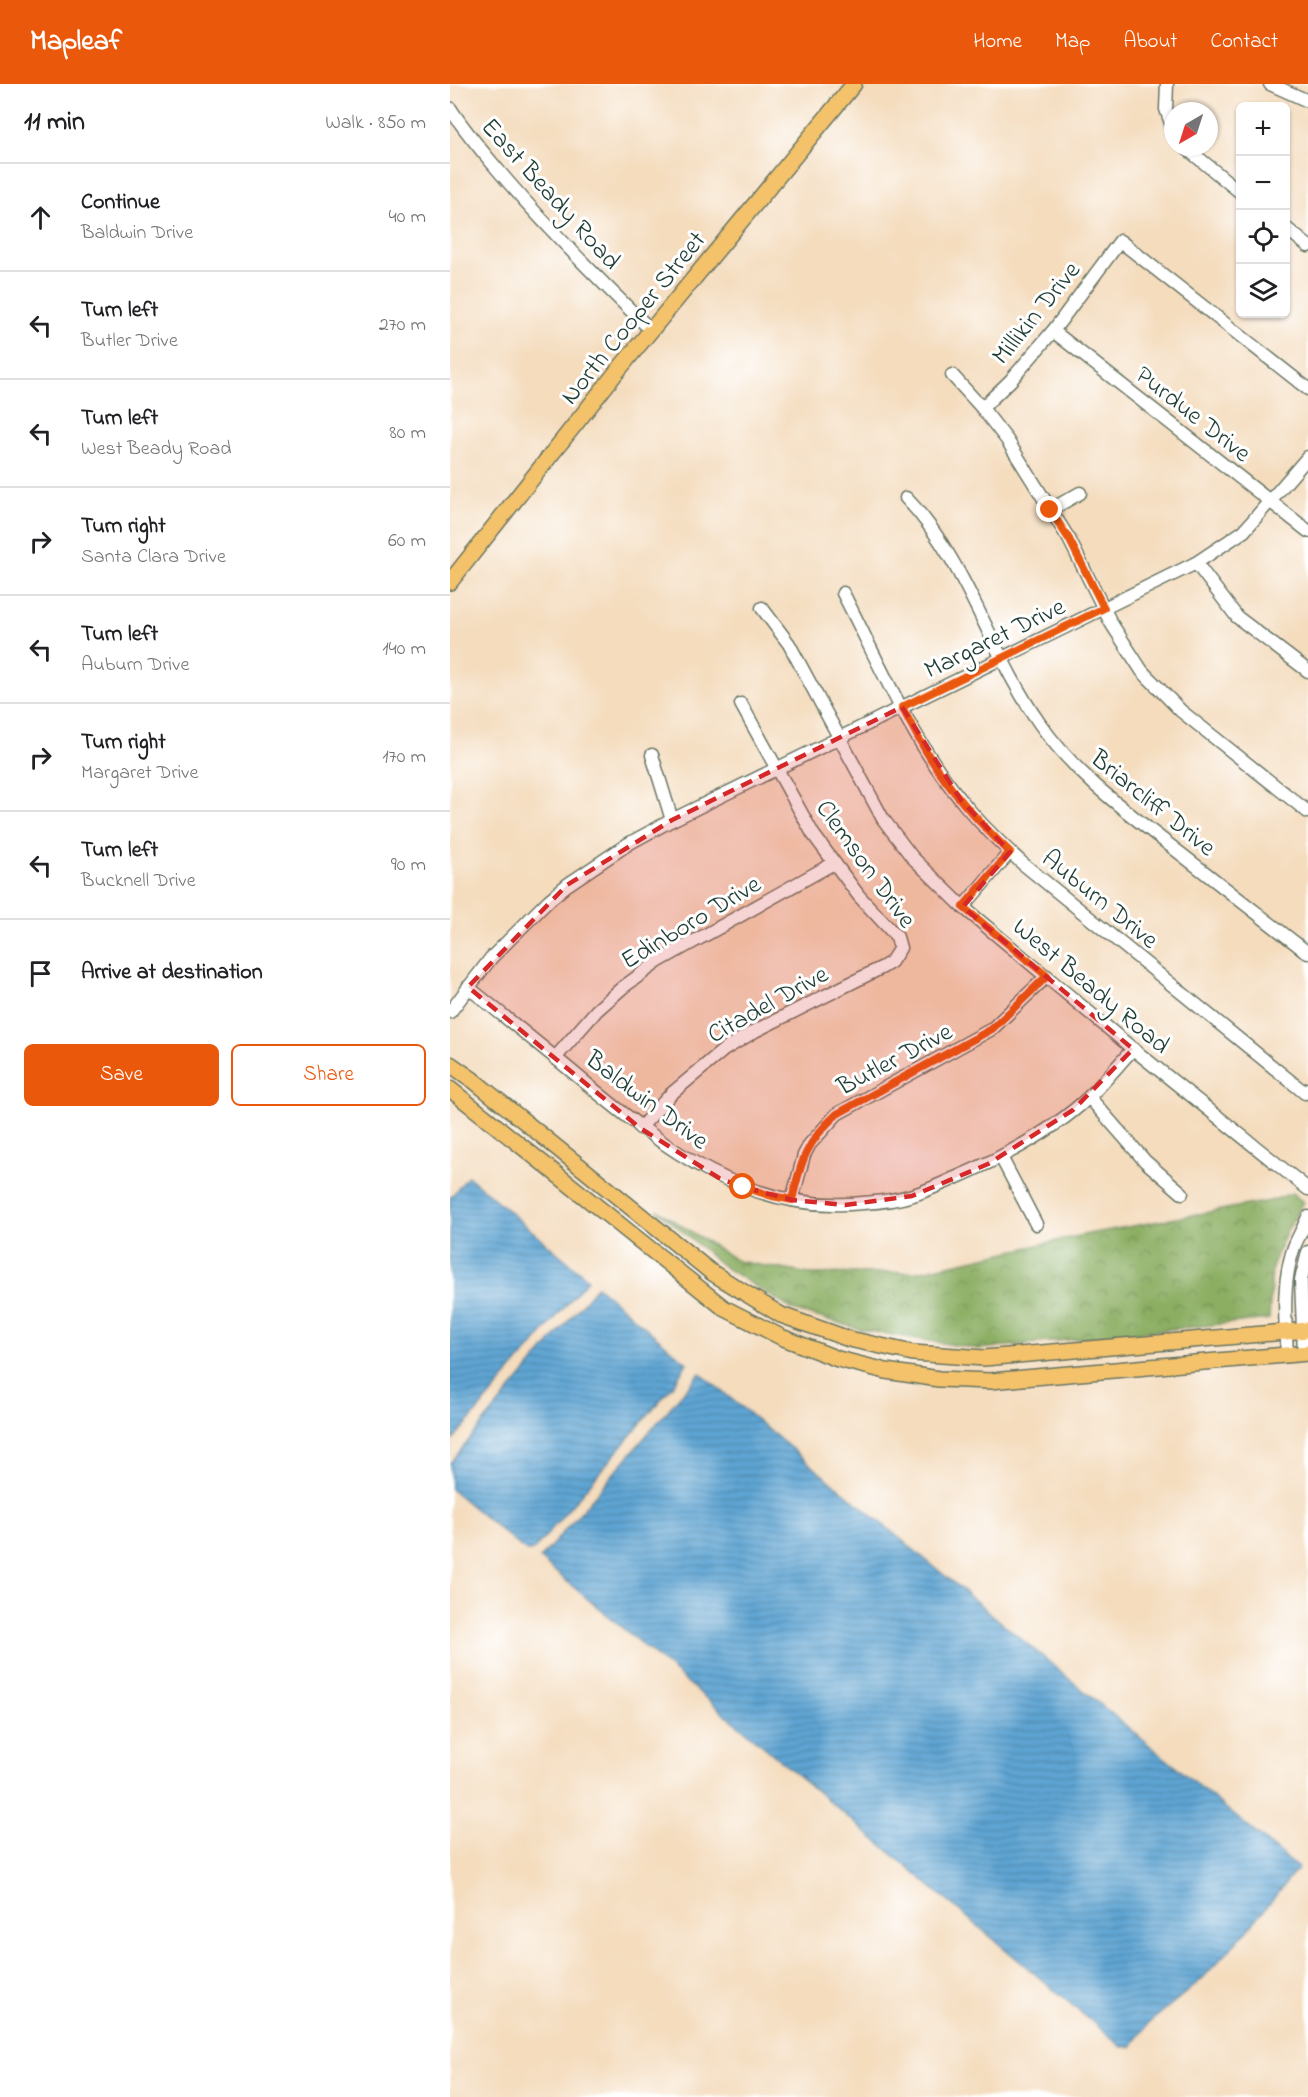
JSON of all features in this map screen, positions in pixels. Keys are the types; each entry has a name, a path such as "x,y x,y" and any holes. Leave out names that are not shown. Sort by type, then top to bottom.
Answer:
{"main road":[{"name":"North Cooper Street","path":"450,582 651,330 854,84"},
{"path":"450,1064 473,1080 711,1272 781,1314 849,1339 913,1353 984,1358 1305,1330"},
{"path":"451,1091 724,1308 781,1337 838,1359 886,1371 928,1377 990,1381 1306,1353"}],"street":[{"path":"1166,102 1167,84"},
{"path":"1270,84 1308,101"},
{"name":"East Beady Road","path":"450,108 463,128 526,204 590,272 651,330"},
{"path":"1196,156 1236,189"},
{"path":"1290,231 1308,246"},
{"name":"Millikin Drive","path":"982,408 1011,380 1053,331 1120,241 1308,389"},
{"name":"Purdue Drive","path":"1053,331 1308,531"},
{"path":"952,375 1007,440 1069,539 1111,623 1127,649 1159,690 1206,732 1308,812"},
{"name":"Margaret Drive","path":"450,1012 491,958 567,885 628,844 777,768 1196,563 1244,531 1308,458"},
{"path":"1050,510 1080,493"},
{"name":"Briarcliff Drive","path":"906,498 938,536 1018,688 1039,722 1063,754 1098,789 1308,953"},
{"path":"1196,563 1237,617 1308,671"},
{"name":"Auburn Drive","path":"843,593 929,757 960,800 986,830 1010,852 1306,1091"},
{"name":"West Beady Road","path":"762,608 789,644 883,819 912,857 963,907 1133,1049 1308,1189"},
{"name":"Clemson Drive","path":"741,704 813,834 859,896 897,937 900,948 898,953"},
{"path":"652,755 672,820"},
{"path":"963,907 1010,852"},
{"name":"Edinboro Drive","path":"555,1058 597,1010 659,961 834,863"},
{"name":"Citadel Drive","path":"640,1128 671,1094 725,1049 755,1030 883,967 891,962 898,953"},
{"name":"Butler Drive","path":"792,1200 804,1155 810,1143 837,1114 992,1029 1047,976"},
{"name":"Baldwin Drive","path":"468,987 640,1128 719,1178 772,1196 845,1205 912,1196 1000,1157 1034,1138 1089,1097 1133,1049"},
{"path":"1089,1097 1145,1161 1182,1193"},
{"path":"1000,1157 1036,1224"},
{"path":"1287,1354 1287,1278 1294,1247 1308,1217"},
{"path":"1306,1353 1301,1280 1308,1252"}],"highlighted area":[{"path":"902,707 961,800 1010,852 963,907 1133,1049 1073,1110 988,1164 912,1196 845,1205 792,1200 719,1178 640,1128 468,987 567,885 672,820"}],"green space":[{"path":"1292,1193 1303,1202 1286,1233 1272,1267 1269,1319 979,1349 863,1330 793,1310 723,1266 657,1210 737,1261 810,1274 917,1272 1083,1235 1270,1201"}],"water":[{"path":"468,1176 588,1279 450,1444 450,1198"},
{"path":"597,1286 687,1363 673,1385 534,1550 527,1552 451,1489 450,1463"},
{"path":"700,1373 1298,1868 1246,1932 1201,1980 1149,2023 1131,2047 1122,2047 540,1559"}],"route":[{"path":"743,1187 792,1200 798,1174 810,1143 837,1114 992,1029 1047,976 963,907 1010,852 986,830 960,800 929,757 902,707 1104,608 1069,539 1050,510"}]}
